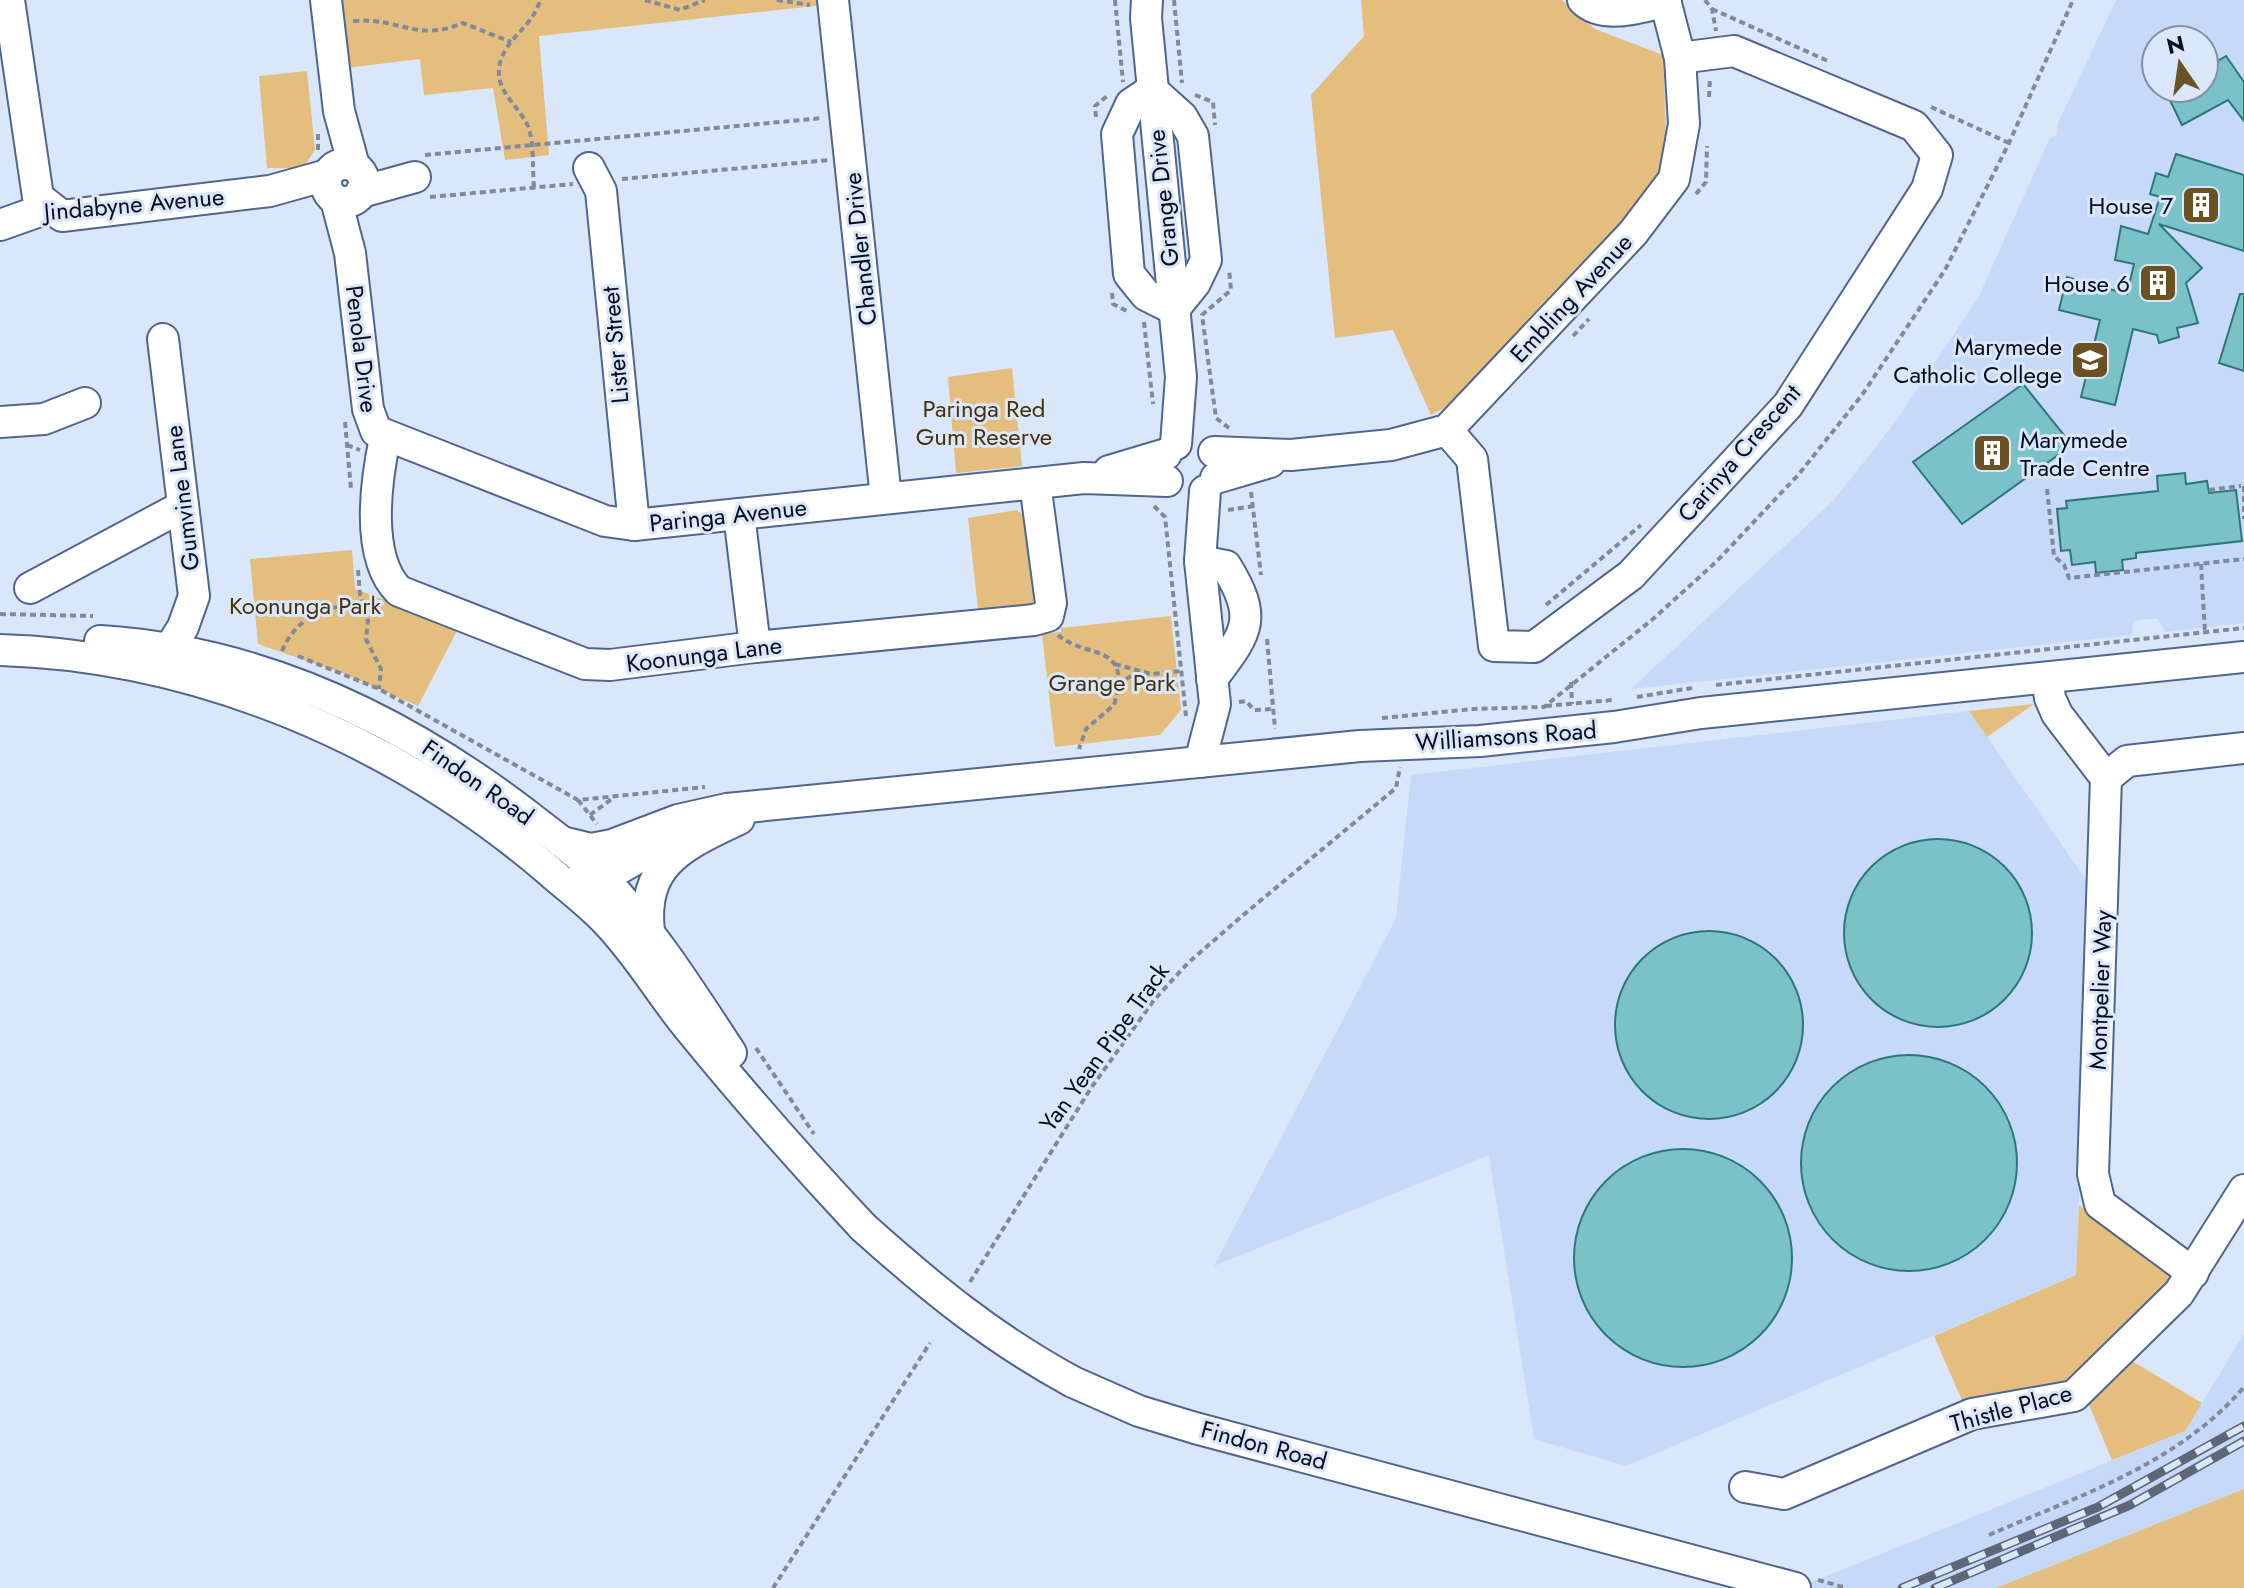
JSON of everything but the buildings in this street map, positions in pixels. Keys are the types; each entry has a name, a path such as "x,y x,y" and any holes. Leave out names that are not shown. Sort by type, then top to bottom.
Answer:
{"street":[{"path":"9,0 38,197 48,208"},
{"name":"Chandler Drive","path":"833,0 886,498"},
{"path":"1583,0 1589,6 1626,11 1666,0"},
{"name":"Embling Avenue","path":"1447,430 1633,233 1674,179 1684,124 1680,58 1666,0"},
{"name":"Grange Drive","path":"1144,6 1181,377 1186,471 1200,561 1214,691 1215,744"},
{"name":"Penola Drive","path":"328,12 328,115 341,180 370,422 383,448"},
{"name":"Carinya Crescent","path":"1447,430 1472,459 1494,646 1534,647 1631,575 1788,405 1927,189 1937,155 1914,126 1734,51 1680,58"},
{"path":"1152,90 1131,104 1117,134 1129,274 1146,295 1174,309"},
{"name":"Lister Street","path":"594,175 634,525"},
{"name":"Jindabyne Avenue","path":"0,225 48,208 62,216 341,180"},
{"name":"Gumvine Lane","path":"163,339 194,596 183,627 168,651"},
{"path":"0,422 44,419 85,403"},
{"path":"1186,471 1291,455 1391,445 1447,430"},
{"name":"Paringa Avenue","path":"383,448 605,521 634,525 1084,478 1186,471"},
{"name":"Koonunga Lane","path":"383,448 375,497 381,560 389,581 399,591 585,664 610,665 755,647 1034,620 1048,616"},
{"path":"1035,483 1051,603 1048,616"},
{"path":"30,588 183,506"},
{"path":"739,514 755,647"},
{"path":"1200,561 1226,566 1244,595 1244,636 1214,691"},
{"name":"Findon Road","path":"0,640 105,641 168,651 256,671 364,711 471,773 562,842 597,874 649,932 863,1227 939,1296 993,1336 1073,1382 1139,1411 1195,1428 1795,1588"},
{"name":"Findon Road","path":"0,650 113,661 243,696 359,742 420,776 492,824 603,917 628,944 686,1025 812,1154"},
{"name":"Williamsons Road","path":"562,842 591,849 605,835 727,809 1215,744 1398,730 1494,739 1701,713 2244,657"},
{"path":"2047,678 2050,698 2057,714 2106,778 2127,761 2244,748"},
{"name":"Montpelier Way","path":"2106,778 2096,1194 2100,1204 2193,1273"},
{"path":"649,932 649,894 669,859 688,844 766,806"},
{"name":"Williamsons Road","path":"597,874 613,872 681,833 766,806"},
{"path":"603,917 597,874 605,835"},
{"path":"543,866 578,877 597,874"},
{"name":"Thistle Place","path":"1745,1487 1784,1494 1972,1414 2074,1396 2179,1293 2244,1190"}],"path":[{"path":"534,187 528,125 504,94 498,74 511,42 529,23 540,0"},
{"path":"645,0 680,10 705,0"},
{"path":"1174,0 1182,90"},
{"path":"328,12 378,19 432,34 463,23 511,42"},
{"path":"1709,107 1710,77"},
{"path":"1193,94 1213,102 1216,133"},
{"path":"824,103 827,131"},
{"path":"328,115 320,151 341,180"},
{"path":"424,155 826,117"},
{"path":"1686,204 1706,182 1707,137"},
{"path":"426,197 534,187 594,175 830,160 831,175"},
{"path":"1228,259 1231,290 1202,315 1216,418 1244,439 1261,584"},
{"path":"1570,338 1590,317"},
{"path":"1144,320 1153,409"},
{"path":"345,415 351,490"},
{"path":"347,445 383,448"},
{"path":"1186,471 1165,517 1181,671 1215,744 1278,728 1266,631"},
{"path":"2209,490 2243,486 2244,519"},
{"path":"2047,489 2054,556 2064,565 2069,578 2244,559"},
{"path":"1538,611 1643,523"},
{"path":"2201,563 2205,633"},
{"path":"357,565 360,595 368,620 366,639 381,669 379,689"},
{"path":"282,651 296,627 307,618 344,606 360,595"},
{"path":"344,606 364,612"},
{"path":"0,614 107,617"},
{"path":"1048,616 1065,641 1094,649 1115,664 1136,673 1181,671"},
{"path":"1544,707 1896,663 2244,628"},
{"path":"267,647 379,689 578,800 605,835"},
{"path":"1094,747 1079,749 1086,729 1114,705 1118,685 1115,664"},
{"path":"1118,685 1136,673"},
{"path":"1571,681 1572,704"},
{"path":"1368,720 1398,730"},
{"name":"Yan Yean Pipe Track","path":"970,1282 1091,1088 1154,1000 1188,963 1396,788 1400,776 1398,730"},
{"path":"578,800 708,787"},
{"path":"590,815 615,796"},
{"path":"751,1040 812,1154"},
{"path":"773,1588 930,1343"},
{"path":"1989,1535 2164,1456 2206,1427 2244,1387"}],"shaded area":[{"name":"Marymede Catholic College","path":"2116,0 2244,0 2244,623 2166,632 2157,619 2146,619 2133,621 2132,635 1631,689 1834,500 1896,421 1978,298 2050,138 2057,135 2058,123"},
{"path":"1969,711 2091,887 2076,1275 1626,1466 1534,1439 1489,1155 1214,1266 1396,918 1411,775"},
{"path":"2244,1334 2244,1489 1996,1588 1797,1588 2185,1431"}],"green space":[{"path":"339,0 823,0 823,5 539,36 549,155 505,160 493,88 424,95 420,59 346,68"},
{"path":"1361,0 1562,0 1595,29 1663,55 1667,161 1659,177 1545,313 1450,405 1431,415 1393,330 1335,338 1311,95 1364,36"},
{"path":"307,71 315,150 303,168 267,168 259,76"},
{"name":"Paringa Red Gum Reserve","path":"1012,368 1022,466 956,473 948,377"},
{"path":"1017,510 1028,519 1036,604 1029,614 979,618 968,518"},
{"name":"Koonunga Park","path":"352,550 355,589 459,627 418,706 342,673 258,644 250,559"},
{"name":"Grange Park","path":"1171,616 1181,710 1160,735 1055,747 1042,634 1061,632 1061,628"},
{"path":"2034,704 1987,737 1969,711"},
{"path":"2079,1205 2175,1278 2068,1385 1964,1405 1934,1336 2076,1275"},
{"path":"2127,1358 2202,1403 2185,1431 2112,1460 2087,1400"},
{"path":"2244,1489 2244,1588 1996,1588"}],"railway":[{"path":"1902,1588 2098,1507 2244,1426"},
{"path":"1935,1588 2130,1505 2244,1441"}],"place":[{"name":"House 7","path":"2201,205"},
{"name":"House 6","path":"2158,283"},
{"name":"Marymede Catholic College","path":"2090,360"},
{"name":"Marymede Trade Centre","path":"1992,453"}]}
